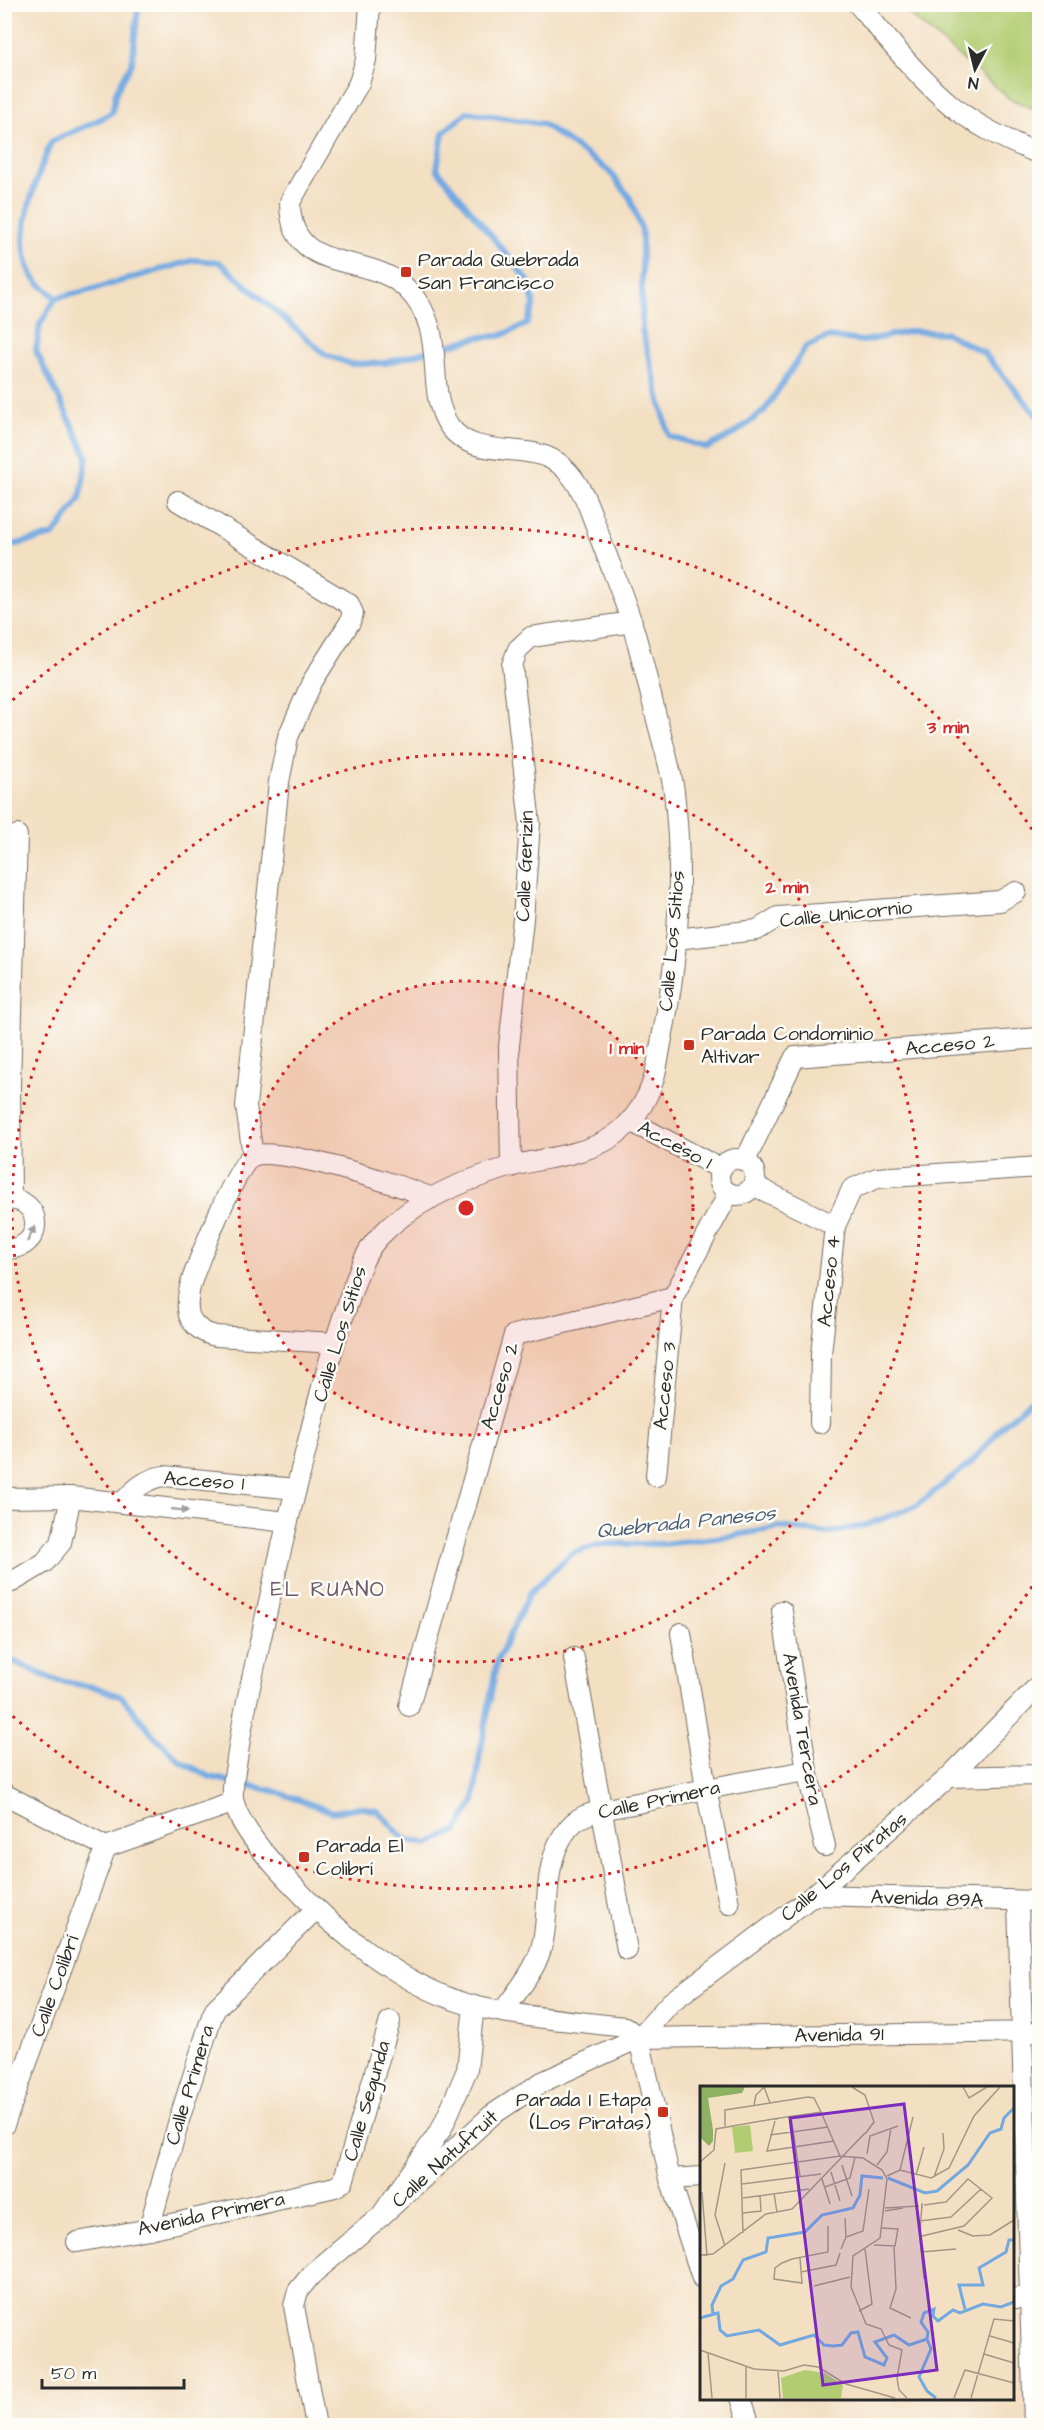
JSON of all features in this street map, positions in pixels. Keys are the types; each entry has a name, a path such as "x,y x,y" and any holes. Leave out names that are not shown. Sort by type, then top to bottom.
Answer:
{"street":[{"name":"Calle Los Sitios","path":"232,1803 244,1711 287,1522 334,1343 364,1257 377,1239 395,1223 432,1198 457,1186 511,1167 584,1152 607,1140 630,1121 644,1102 654,1078 666,1022 676,939 679,848 674,785 632,622 583,492 562,465 545,455 480,446 458,436 444,420 438,389 431,323 406,287 379,272 332,258 304,245 290,222 290,202 359,83 366,60 370,4"},
{"path":"858,4 945,100 976,123 1040,154"},
{"path":"178,501 349,604 353,613 350,622 312,682 288,736 279,782 246,1106 253,1155"},
{"name":"Calle Gerizín","path":"511,1167 509,1046 524,920 530,824 512,665 518,649 531,637 632,622"},
{"path":"5,1251 28,1242 35,1227 32,1211 26,1204 8,1199 7,1084 17,836"},
{"name":"Calle Unicornio","path":"676,939 757,930 778,917 1000,901 1016,892"},
{"name":"Acceso 2","path":"745,1161 795,1057 1040,1038"},
{"name":"Acceso 1","path":"630,1121 720,1169"},
{"path":"334,1343 216,1336 206,1334 195,1325 189,1315 190,1287 220,1211 238,1173 248,1158 265,1154 287,1156 395,1183 432,1198"},
{"name":"Acceso 1","path":"729,1193 721,1186 720,1169 728,1161 745,1161"},
{"path":"673,1297 729,1193 740,1195 750,1190 753,1185 755,1174 745,1161"},
{"name":"Acceso 4","path":"820,1423 821,1354 835,1226 852,1189 877,1178 1040,1167"},
{"path":"753,1185 835,1226"},
{"name":"Acceso 2","path":"409,1706 513,1335 673,1297"},
{"name":"Acceso 3","path":"656,1476 673,1297"},
{"name":"Acceso 1","path":"122,1503 136,1487 151,1478 164,1476 296,1489"},
{"path":"12,1582 44,1563 61,1543 70,1497"},
{"name":"Acceso 1","path":"4,1498 70,1497 287,1522"},
{"name":"Avenida Tercera","path":"782,1611 807,1771 825,1846"},
{"path":"681,1633 706,1788 729,1904"},
{"path":"574,1658 627,1950"},
{"name":"Calle Los Piratas","path":"639,2038 671,2002 814,1895 949,1777 1040,1684"},
{"name":"Calle Primera","path":"503,2011 536,1962 542,1943 548,1877 561,1839 583,1816 706,1788 807,1771"},
{"path":"949,1777 1040,1775"},
{"path":"4,1794 106,1847 232,1803 273,1864 315,1910 357,1944 428,1989 474,2006 625,2027 639,2038 670,2179 700,2272"},
{"name":"Calle Colibrí","path":"4,2125 106,1847"},
{"name":"Avenida 89A","path":"814,1895 1040,1901"},
{"path":"1018,1902 1031,2032 1026,2164 1027,2298 1034,2426"},
{"name":"Calle Primera","path":"149,2229 179,2120 216,2008 315,1910"},
{"path":"316,2426 294,2306 298,2290 311,2275 381,2216 442,2128 457,2098 467,2070 474,2006"},
{"name":"Calle Segunda","path":"343,2182 390,2020"},
{"name":"Avenida 91","path":"639,2038 1031,2032"},
{"name":"Calle Natufruit","path":"381,2216 492,2115 542,2082 639,2038"},
{"path":"670,2179 700,2177"},
{"name":"Avenida Primera","path":"77,2242 149,2229 335,2187 343,2182"},
{"path":"742,2400 750,2426"}],"green space":[{"path":"898,5 1039,5 1039,111 1010,99"}],"waterway":[{"path":"56,298 34,278 26,260 25,226 33,190 51,142 98,121 112,112 116,92 132,63 138,8 141,4"},
{"path":"4,547 54,535 80,499 87,456 36,351 40,324 56,298 194,260 219,262 326,355 351,364 385,363 479,337 500,336 527,324 534,305 529,282 437,169 443,133 467,112 543,124 609,171 630,198 642,231 642,330 669,436 707,448 735,433 765,410 806,347 828,337 864,341 912,331 946,333 984,353 1040,419"},
{"name":"Quebrada Panesos","path":"4,1657 54,1680 98,1688 122,1697 154,1736 180,1761 210,1777 274,1791 333,1812 360,1807 378,1811 404,1839 428,1844 457,1831 474,1802 479,1760 497,1661 530,1593 572,1553 601,1544 663,1544 732,1536 780,1527 829,1533 866,1525 916,1506 971,1463 1005,1423 1040,1393"}],"place":[{"name":"Parada Quebrada San Francisco","path":"406,272"},
{"name":"Parada Condominio Altivar","path":"689,1045"},
{"name":"Parada El Colibrí","path":"304,1857"},
{"name":"Parada I Etapa (Los Piratas)","path":"663,2112"}],"district":[{"name":"EL RUANO","path":"328,1589"}]}
